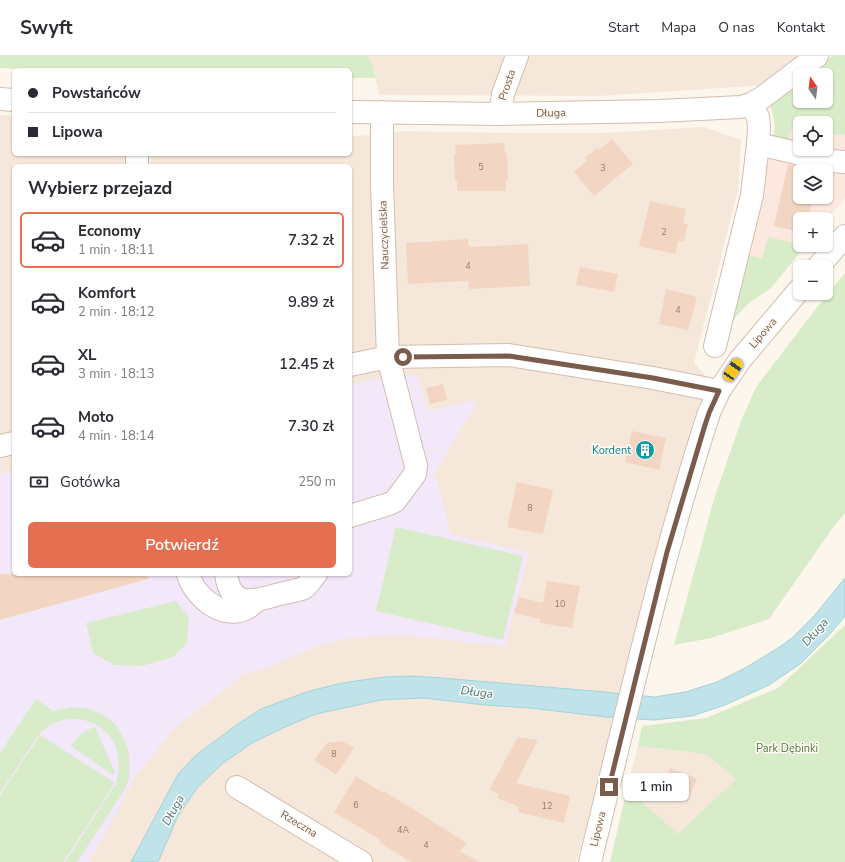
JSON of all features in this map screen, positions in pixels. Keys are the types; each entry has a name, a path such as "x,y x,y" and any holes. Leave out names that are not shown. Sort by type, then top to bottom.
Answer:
{"street":[{"name":"Prosta","path":"500,114 503,94 517,56"},
{"path":"715,346 752,195 759,127 758,117 751,104 817,56"},
{"path":"0,99 12,100"},
{"name":"Długa","path":"352,112 500,114 659,111 741,107 751,104"},
{"name":"Nauczycielska","path":"352,515 395,501 415,474 416,466 388,357 382,184 382,112"},
{"path":"758,144 832,161 845,162"},
{"path":"824,260 845,236"},
{"name":"Lipowa","path":"590,862 667,552 709,413 719,391 740,360 793,297"},
{"path":"352,365 388,357 509,356 653,378 719,391"},
{"path":"0,446 12,443"},
{"path":"188,576 195,589 210,604 218,609 228,612 238,612 246,609 257,600"},
{"path":"226,576 228,585 234,595 244,601 257,600 304,588 314,576"},
{"name":"Rzeczna","path":"237,787 361,862"}],"shaded area":[{"path":"368,56 804,56 766,85 599,96 379,95 373,67"},
{"path":"0,115 12,116 12,156 352,156 352,136 402,131 604,133 704,127 741,140 738,190 694,363 719,391 576,862 0,862"},
{"path":"793,125 793,156 833,156 833,134 845,135 845,198 833,213 793,212 793,247 762,258 747,255 773,139"},
{"path":"404,374 418,376 428,411 478,400 435,473 451,534 529,553 505,646 403,635 349,638 317,646 267,668 244,674 174,729 135,777 100,844 88,862 0,862 0,474 12,471 12,576 352,576 352,384"},
{"path":"638,746 696,753 708,756 736,779 678,835 627,789"}],"green space":[{"path":"0,56 368,56 373,67 375,78 352,78 352,68 0,68"},
{"path":"832,56 845,56 845,135 833,134 833,116 793,116 793,126 787,143 773,139 774,121 773,113 769,104 793,85 793,108 833,108 833,68 816,68"},
{"path":"768,237 793,242 793,252 800,252 771,288 749,303 730,323 747,255 762,258"},
{"path":"845,273 845,513 832,529 769,619 711,638 674,645 714,499 741,421 756,387 823,300 833,300 833,288"},
{"path":"396,527 523,556 503,640 376,611"},
{"path":"176,601 189,617 187,643 173,657 142,666 114,665 93,653 86,623"},
{"name":"Park Dębinki","path":"845,625 845,862 610,862 627,789 678,834 736,779 708,756 696,753 638,746 642,726 706,718 778,688"},
{"path":"36,699 53,711 71,707 90,709 103,715 113,722 120,731 129,753 129,778 124,791 77,862 65,862 116,784 118,774 117,750 110,736 95,724 76,719 57,722 44,730 37,737 0,793 0,753"},
{"path":"95,727 115,772 113,775 71,746 81,734"},
{"path":"40,735 115,783 63,862 0,862 0,796"}],"water":[{"path":"845,578 845,616 830,634 800,664 769,685 725,705 692,716 654,720 606,717 423,698 381,700 316,714 252,743 222,764 197,788 178,816 158,862 131,862 178,774 196,755 261,709 306,692 342,683 384,677 411,676 442,678 655,697 685,692 717,682 745,668 778,648 792,638 814,616"}],"building":[{"path":"612,139 633,164 594,196 574,172 587,160 585,158 597,148 599,150"},
{"path":"504,143 505,153 507,153 508,180 506,180 506,191 457,191 457,181 455,181 455,145"},
{"path":"788,164 793,165 793,204 812,204 810,212 793,212 793,230 774,226"},
{"path":"650,201 686,209 683,223 688,224 684,242 678,241 675,254 639,246"},
{"path":"468,239 468,244 470,247 528,244 530,286 469,289 468,281 408,284 406,243"},
{"path":"580,267 618,274 614,292 576,285"},
{"path":"666,289 697,297 688,330 659,324"},
{"path":"443,384 447,400 430,404 426,388"},
{"name":"Kordent","path":"632,431 666,438 659,470 625,462"},
{"path":"517,482 553,490 543,534 507,527"},
{"path":"0,574 12,574 12,576 147,576 148,579 0,620"},
{"path":"547,581 580,586 572,628 540,623 540,619 514,613 519,597 543,603"},
{"path":"518,737 538,740 516,783 570,796 564,823 518,812 519,807 497,798 499,794 489,790"},
{"path":"342,741 354,748 336,775 314,760 327,743"},
{"path":"670,768 697,779 687,802 661,791"},
{"path":"356,776 383,793 384,791 467,843 460,851 480,862 411,862 379,842 380,840 334,812"}],"place":[{"name":"Kordent","path":"645,450"}],"route":[{"path":"403,357 509,356 653,378 719,391 705,425 667,552 609,787"}]}
